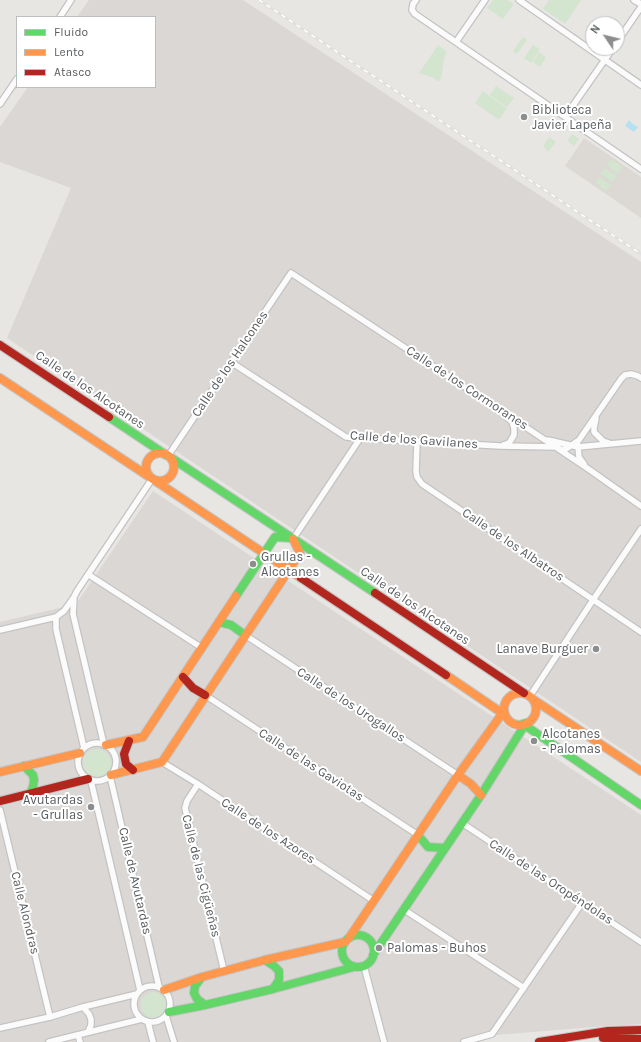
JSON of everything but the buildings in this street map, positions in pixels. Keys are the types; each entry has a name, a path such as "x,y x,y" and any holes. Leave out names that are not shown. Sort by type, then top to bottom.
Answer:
{"main road":[{"name":"Calle de los Alcotanes","path":"0,344 641,771"},
{"path":"0,378 504,713 511,722 516,724 525,724 641,805"},
{"path":"157,454 168,456 174,465 173,474 167,480 163,481 152,479 148,474 146,466 150,458 157,454"},
{"path":"105,745 143,737 275,537 293,538 300,553 162,762 110,776"},
{"path":"220,622 232,625 245,635"},
{"path":"183,677 193,688 205,695"},
{"path":"168,1014 273,989 354,967 364,966 368,963 481,795 525,724 533,718 536,712 536,706 529,696 518,693 507,699 504,705 504,713 458,775 342,947 345,961 354,967"},
{"path":"129,741 124,754 126,764 133,770"},
{"path":"0,772 82,750"},
{"path":"24,766 33,775 33,787 30,794"},
{"path":"458,775 471,784 481,795"},
{"path":"0,801 90,780"},
{"path":"418,835 428,847 445,848"},
{"path":"161,988 347,940 354,936 364,937 369,940 372,944 373,955"},
{"path":"265,960 273,965 279,972 279,980 273,989"},
{"path":"202,977 195,986 194,993 198,1000 205,1005"},
{"path":"539,1042 608,1032 641,1030"},
{"path":"555,1040 600,1038 641,1039"}],"street":[{"path":"61,16 72,0"},
{"path":"416,0 413,4 412,10 415,14 641,169"},
{"path":"456,42 485,0"},
{"path":"519,0 641,84"},
{"path":"625,30 641,6 634,0"},
{"path":"565,117 607,56"},
{"path":"0,104 16,80"},
{"name":"Calle de los Halcones","path":"168,456 291,273"},
{"name":"Calle de los Cormoranes","path":"291,273 556,447 641,506"},
{"name":"Calle de los Gavilanes","path":"231,362 346,437 500,446 556,447 562,450 575,447 641,441"},
{"path":"587,468 575,447 579,440 625,375 631,374 641,378"},
{"path":"500,410 512,422 514,428 514,435 509,443 500,446"},
{"path":"597,414 594,432 603,441 611,444"},
{"path":"293,538 361,437"},
{"name":"Calle de los Gavilanes","path":"545,440 575,447"},
{"name":"Calle de los Albatros","path":"418,441 416,471 417,477 422,484 641,632"},
{"path":"0,630 56,617 64,611 152,479"},
{"path":"529,696 641,529"},
{"path":"89,575 202,648"},
{"path":"74,597 73,614 105,745"},
{"path":"56,617 56,628 82,750"},
{"name":"Calle de los Urogallos","path":"245,635 458,775"},
{"name":"Calle de las Gaviotas","path":"205,695 418,835"},
{"path":"94,743 105,745 114,754 116,759 114,770 110,776 101,781 90,780 83,776 80,771 78,759 82,750 94,743"},
{"name":"Calle de los Azores","path":"162,762 198,784 374,901"},
{"name":"Calle de Avutardas","path":"110,776 161,988"},
{"name":"Calle de Avutardas","path":"90,780 139,992"},
{"name":"Calle de las Cigüeñas","path":"198,784 187,801 185,808 224,971"},
{"name":"Calle Alondras","path":"0,810 50,1017"},
{"name":"Calle de las Oropéndolas","path":"462,823 641,942"},
{"path":"464,1042 492,1034 582,903"},
{"path":"403,910 524,988"},
{"path":"364,966 384,1042"},
{"path":"0,1028 50,1017 139,992 149,986 161,988 168,994 170,1000 168,1014 174,1042"},
{"path":"139,992 135,999 134,1005 135,1010 142,1019 148,1022 158,1021 168,1014"},
{"path":"83,1007 91,1019 91,1025 88,1032"},
{"path":"49,1042 142,1019"},
{"path":"148,1022 153,1042"},
{"path":"78,1035 80,1042"}],"shaded area":[{"path":"89,0 243,0 641,262 641,762 7,338 71,188 0,162 0,127 27,88 156,88 156,16 78,16"},
{"path":"584,138 641,177 641,218 565,166"},
{"path":"153,491 641,815 641,1024 496,1035 472,1042 0,1042 0,622 76,604"}],"green space":[{"path":"493,0 507,0 514,4 503,19 487,8"},
{"path":"549,0 581,0 565,24 543,9"},
{"path":"523,37 527,40 517,54 513,51"},
{"path":"438,45 447,52 444,58 440,81 419,73"},
{"path":"533,45 540,49 531,63 524,58"},
{"path":"539,52 546,57 540,67 533,62"},
{"path":"496,86 514,98 507,107 490,95"},
{"path":"483,91 507,108 499,120 475,103"},
{"path":"572,134 579,139 574,146 567,141"},
{"path":"550,137 556,142 548,152 544,145"},
{"path":"611,159 623,167 618,174 607,165"},
{"path":"605,168 617,176 612,182 600,174"},
{"path":"599,177 611,185 606,191 595,183"},
{"path":"97,749 107,753 111,763 107,773 97,777 87,773 83,763 87,753"},
{"path":"154,992 163,996 167,1005 163,1014 154,1018 145,1014 141,1005 145,996"}],"water":[{"path":"629,120 638,127 634,132 625,126"}],"railway":[{"path":"259,0 641,254"}],"traffic: fast":[{"path":"109,417 166,455"},
{"path":"170,457 375,593"},
{"path":"236,596 275,537 292,538"},
{"path":"219,622 231,625 245,635"},
{"path":"373,955 481,795 526,723"},
{"path":"523,724 641,805"},
{"path":"24,766 33,775 33,787 30,794"},
{"path":"418,835 428,847 445,848"},
{"path":"358,935 364,936 371,942 374,951 373,957 367,964 358,967 352,966 345,960 342,951 343,945 349,938 358,935"},
{"path":"265,960 279,971 279,980 273,989"},
{"path":"169,1012 273,989 354,967"},
{"path":"201,978 195,986 194,993 197,999 205,1005"}],"traffic: slow":[{"path":"0,378 151,478"},
{"path":"160,453 170,457 174,467 170,477 160,481 150,477 146,467 150,457 160,453"},
{"path":"154,480 301,578"},
{"path":"111,775 162,762 300,553 293,539"},
{"path":"106,745 143,737 236,596"},
{"path":"446,675 505,715"},
{"path":"517,693 523,693 533,700 536,709 535,715 529,722 523,725 517,725 507,718 504,712 504,706 511,696 517,693"},
{"path":"534,700 641,771"},
{"path":"349,938 458,775 504,711"},
{"path":"0,772 80,753"},
{"path":"458,775 471,784 481,795"},
{"path":"164,990 202,977 265,960 345,942"}],"traffic: jam":[{"path":"0,345 109,417"},
{"path":"301,578 446,675"},
{"path":"375,593 524,693"},
{"path":"183,677 193,688 205,695"},
{"path":"129,741 124,754 126,764 133,770"},
{"path":"0,801 88,779"},
{"path":"539,1042 608,1031 641,1030"},
{"path":"603,1038 641,1039"}],"place":[{"name":"Biblioteca Javier Lapeña","path":"524,117"},
{"name":"Grullas - Alcotanes","path":"253,564"},
{"name":"Lanave Burguer","path":"596,649"},
{"name":"Alcotanes - Palomas","path":"534,741"},
{"name":"Avutardas - Grullas","path":"91,807"},
{"name":"Palomas - Buhos","path":"379,948"}]}
